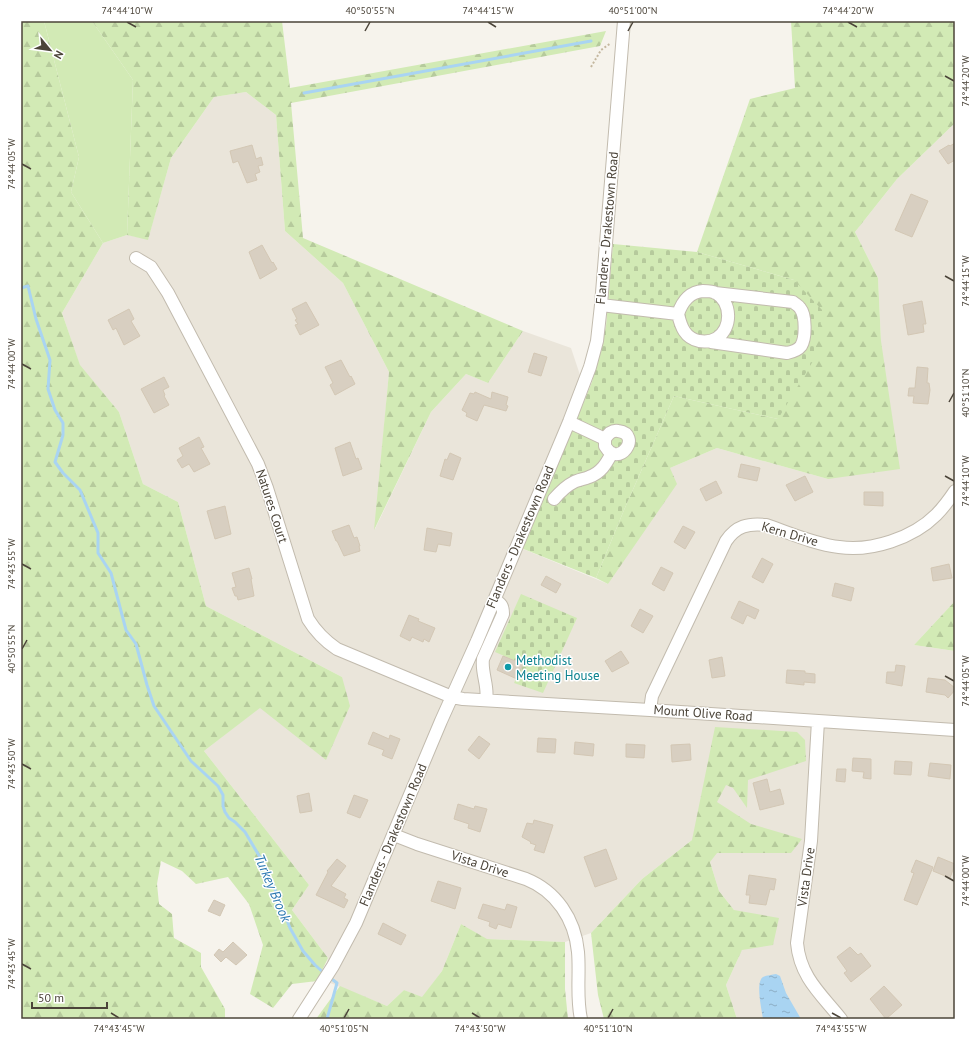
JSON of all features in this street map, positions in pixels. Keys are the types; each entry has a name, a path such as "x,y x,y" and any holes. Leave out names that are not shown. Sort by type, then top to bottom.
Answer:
{"street":[{"name":"Flanders - Drakestown Road","path":"299,1019 333,966 356,923 569,422 590,367 597,341 601,305 624,21"},
{"name":"Natures Court","path":"136,258 151,267 168,293 258,464 272,502 308,619 312,626 327,642 337,649 452,697"},
{"path":"701,291 715,293 792,302 803,312 805,329 804,339 801,346 793,352 787,352 694,340 683,331 678,314 680,307 689,296 695,292 701,291"},
{"path":"711,342 722,333 728,320 728,313 723,302 715,293"},
{"path":"601,305 678,314"},
{"path":"569,422 605,439"},
{"path":"616,431 624,433 628,436 629,443 626,449 619,454 612,453 605,446 605,439 609,433 616,431"},
{"path":"554,498 569,485 600,472 604,468 612,453"},
{"name":"Kern Drive","path":"650,710 652,696 681,634 726,541 736,530 749,524 766,525 810,540 840,547 856,549 872,547 887,543 925,524 936,515 955,491"},
{"path":"486,700 488,695 482,666 483,659 503,614 503,607 494,600"},
{"name":"Mount Olive Road","path":"452,697 955,730"},
{"name":"Vista Drive","path":"818,721 811,841 797,943 801,964 808,978 841,1019"},
{"name":"Vista Drive","path":"394,835 417,844 526,879 542,886 552,895 566,912 574,930 578,952 578,991 581,1019"}],"path":[{"path":"591,67 605,46 614,42 622,42"}],"shaded area":[{"path":"246,92 276,115 285,231 343,283 389,372 375,529 431,412 466,374 488,383 523,331 571,348 580,375 511,544 608,584 670,468 717,448 828,479 881,341 878,278 855,232 897,179 955,123 955,601 914,645 955,651 955,1019 737,1019 726,985 742,950 734,910 719,891 710,862 692,840 642,879 591,933 565,942 486,939 461,924 442,971 422,998 404,990 387,1006 323,980 328,958 292,910 309,885 204,751 260,707 342,677 206,606 178,502 143,484 119,412 80,366 62,313 103,243 127,235 148,239 171,158 214,97"}],"green space":[{"path":"21,21 44,21 79,157 71,192 103,243 62,313 80,365 119,412 143,484 178,502 206,606 342,677 350,706 326,760 260,708 204,751 309,885 292,910 328,958 317,981 292,984 273,1008 250,994 263,945 249,904 228,877 196,884 182,871 161,861 157,884 159,904 172,914 174,938 201,953 201,967 225,1009 225,1019 21,1019"},
{"path":"44,21 92,21 133,80 127,235 103,243 71,192 79,157"},
{"path":"92,21 282,21 290,88 606,31 600,46 291,103 303,238 523,331 488,383 466,374 431,412 374,530 389,372 343,283 285,231 276,115 246,92 214,97 171,158 148,240 127,235 133,80"},
{"path":"791,21 955,21 955,123 897,179 855,232 878,278 881,341 900,469 828,479 717,448 670,468 677,484 608,584 596,578 674,396 778,419 794,280 697,252 750,99 795,88"},
{"path":"613,244 697,252 794,280 823,311 813,361 778,419 674,396 596,578 521,548 592,382 606,326"},
{"path":"521,594 577,618 543,693 514,683 523,664 495,652"},
{"path":"955,601 955,651 914,645"},
{"path":"715,727 797,732 805,740 806,761 748,780 747,808 733,788 726,785 717,802 751,824 802,839 791,853 717,853 710,862 719,891 734,910 779,918 773,945 742,950 726,985 737,1019 604,1019 598,995 591,933 642,879 692,840"},
{"path":"461,924 487,939 565,942 565,989 568,1019 316,1019 340,986 387,1006 404,990 422,997 442,971"}],"water":[{"path":"776,974 780,976 786,993 801,1019 763,1019 760,1004 759,985 763,977"}],"building":[{"path":"955,143 955,160 948,164 939,151"},
{"path":"252,145 256,159 261,157 263,165 258,166 260,172 255,174 257,180 247,183 238,161 233,163 230,151"},
{"path":"911,194 928,201 912,237 895,230"},
{"path":"262,245 277,269 260,279 249,252"},
{"path":"922,301 926,324 923,324 924,332 908,335 903,305"},
{"path":"306,302 319,325 300,335 295,325 298,324 295,320 297,319 292,309"},
{"path":"129,309 134,319 131,321 140,336 124,345 116,328 113,330 108,320"},
{"path":"534,353 547,357 541,376 528,372"},
{"path":"341,360 355,384 335,395 330,385 333,383 325,367"},
{"path":"917,367 928,368 927,383 929,383 930,390 928,404 913,403 914,396 908,396 909,388 915,388"},
{"path":"164,377 169,387 163,390 164,396 169,405 154,413 141,389"},
{"path":"475,392 491,399 492,392 508,397 506,405 508,406 506,411 484,405 477,421 466,416 467,413 462,410 470,393 474,394"},
{"path":"199,437 204,447 201,448 210,464 194,472 189,464 182,468 177,460 183,456 179,448"},
{"path":"350,442 356,459 358,458 362,469 343,476 335,448"},
{"path":"450,453 461,458 453,480 440,476 445,459 447,460"},
{"path":"741,464 760,468 757,481 738,477"},
{"path":"805,476 813,492 795,501 786,485"},
{"path":"716,481 722,493 706,501 700,489"},
{"path":"864,492 883,492 883,506 864,505"},
{"path":"225,506 231,534 215,539 207,511"},
{"path":"349,525 354,538 357,537 360,551 344,556 332,531"},
{"path":"683,526 695,532 685,549 674,542"},
{"path":"427,528 452,533 450,546 438,544 436,552 424,550"},
{"path":"762,558 773,564 763,583 752,577"},
{"path":"949,564 952,578 933,581 931,568"},
{"path":"661,567 673,573 664,591 652,584"},
{"path":"249,568 254,596 238,600 232,588 236,587 232,573"},
{"path":"546,576 561,584 556,593 541,585"},
{"path":"835,583 854,588 851,601 832,596"},
{"path":"739,601 759,610 755,619 747,615 743,624 731,618"},
{"path":"640,609 653,616 643,633 631,626"},
{"path":"409,615 419,619 418,621 435,628 429,642 424,639 423,642 412,637 410,641 400,636"},
{"path":"621,651 629,663 612,672 605,661"},
{"path":"503,656 523,664 517,679 497,670"},
{"path":"722,657 725,676 712,678 709,660"},
{"path":"896,665 905,666 902,686 886,683 887,672 895,672"},
{"path":"787,670 805,671 805,673 815,674 815,683 804,682 804,685 786,683"},
{"path":"928,678 945,680 955,688 955,690 948,698 945,695 926,692"},
{"path":"373,732 389,739 390,735 400,739 392,759 382,755 384,750 368,744"},
{"path":"479,736 490,744 479,759 468,750"},
{"path":"538,738 556,739 555,753 537,752"},
{"path":"575,742 594,744 593,756 574,754"},
{"path":"626,744 645,745 644,758 626,757"},
{"path":"690,744 691,760 672,762 671,745"},
{"path":"853,758 871,759 871,779 863,778 864,772 852,771"},
{"path":"895,761 912,762 911,775 894,774"},
{"path":"930,763 951,765 950,779 928,776"},
{"path":"837,769 846,769 845,782 836,781"},
{"path":"767,779 770,792 780,789 784,804 760,810 753,783"},
{"path":"309,793 312,811 300,813 297,796"},
{"path":"354,795 368,800 360,818 347,813"},
{"path":"458,804 474,809 475,806 487,809 480,832 468,828 469,824 454,819"},
{"path":"534,820 553,825 544,853 534,850 536,845 530,843 531,842 522,837 527,823 533,824"},
{"path":"606,849 617,879 595,887 584,857"},
{"path":"938,857 955,864 950,878 933,871"},
{"path":"337,859 346,866 331,886 346,894 344,898 348,900 344,908 316,895 328,872 327,871"},
{"path":"916,860 933,867 917,905 904,900 914,873 911,872"},
{"path":"749,875 776,879 774,890 770,889 766,905 749,903 750,895 746,895"},
{"path":"438,881 461,888 455,909 431,901"},
{"path":"214,900 225,905 220,916 208,911"},
{"path":"483,904 505,910 507,904 517,907 511,928 498,924 496,929 489,926 490,922 478,918"},
{"path":"383,923 406,935 401,945 378,934"},
{"path":"233,942 247,955 236,965 226,957 221,962 214,955 219,949 223,952"},
{"path":"850,947 858,955 861,953 871,966 851,982 844,973 847,971 837,957"},
{"path":"884,986 902,1005 886,1019 870,999"}],"waterway":[{"path":"304,93 591,41"},
{"name":"Turkey Brook","path":"21,288 28,286 36,319 50,360 48,389 55,410 63,423 63,435 55,462 63,473 80,490 98,533 98,553 111,573 126,630 136,644 154,706 191,761 218,786 223,795 223,806 225,812 229,818 245,832 267,869 290,928 303,951 324,973"},
{"name":"Turkey Brook","path":"327,1019 337,983 329,977"}],"place":[{"name":"Methodist Meeting House","path":"508,667"}]}
